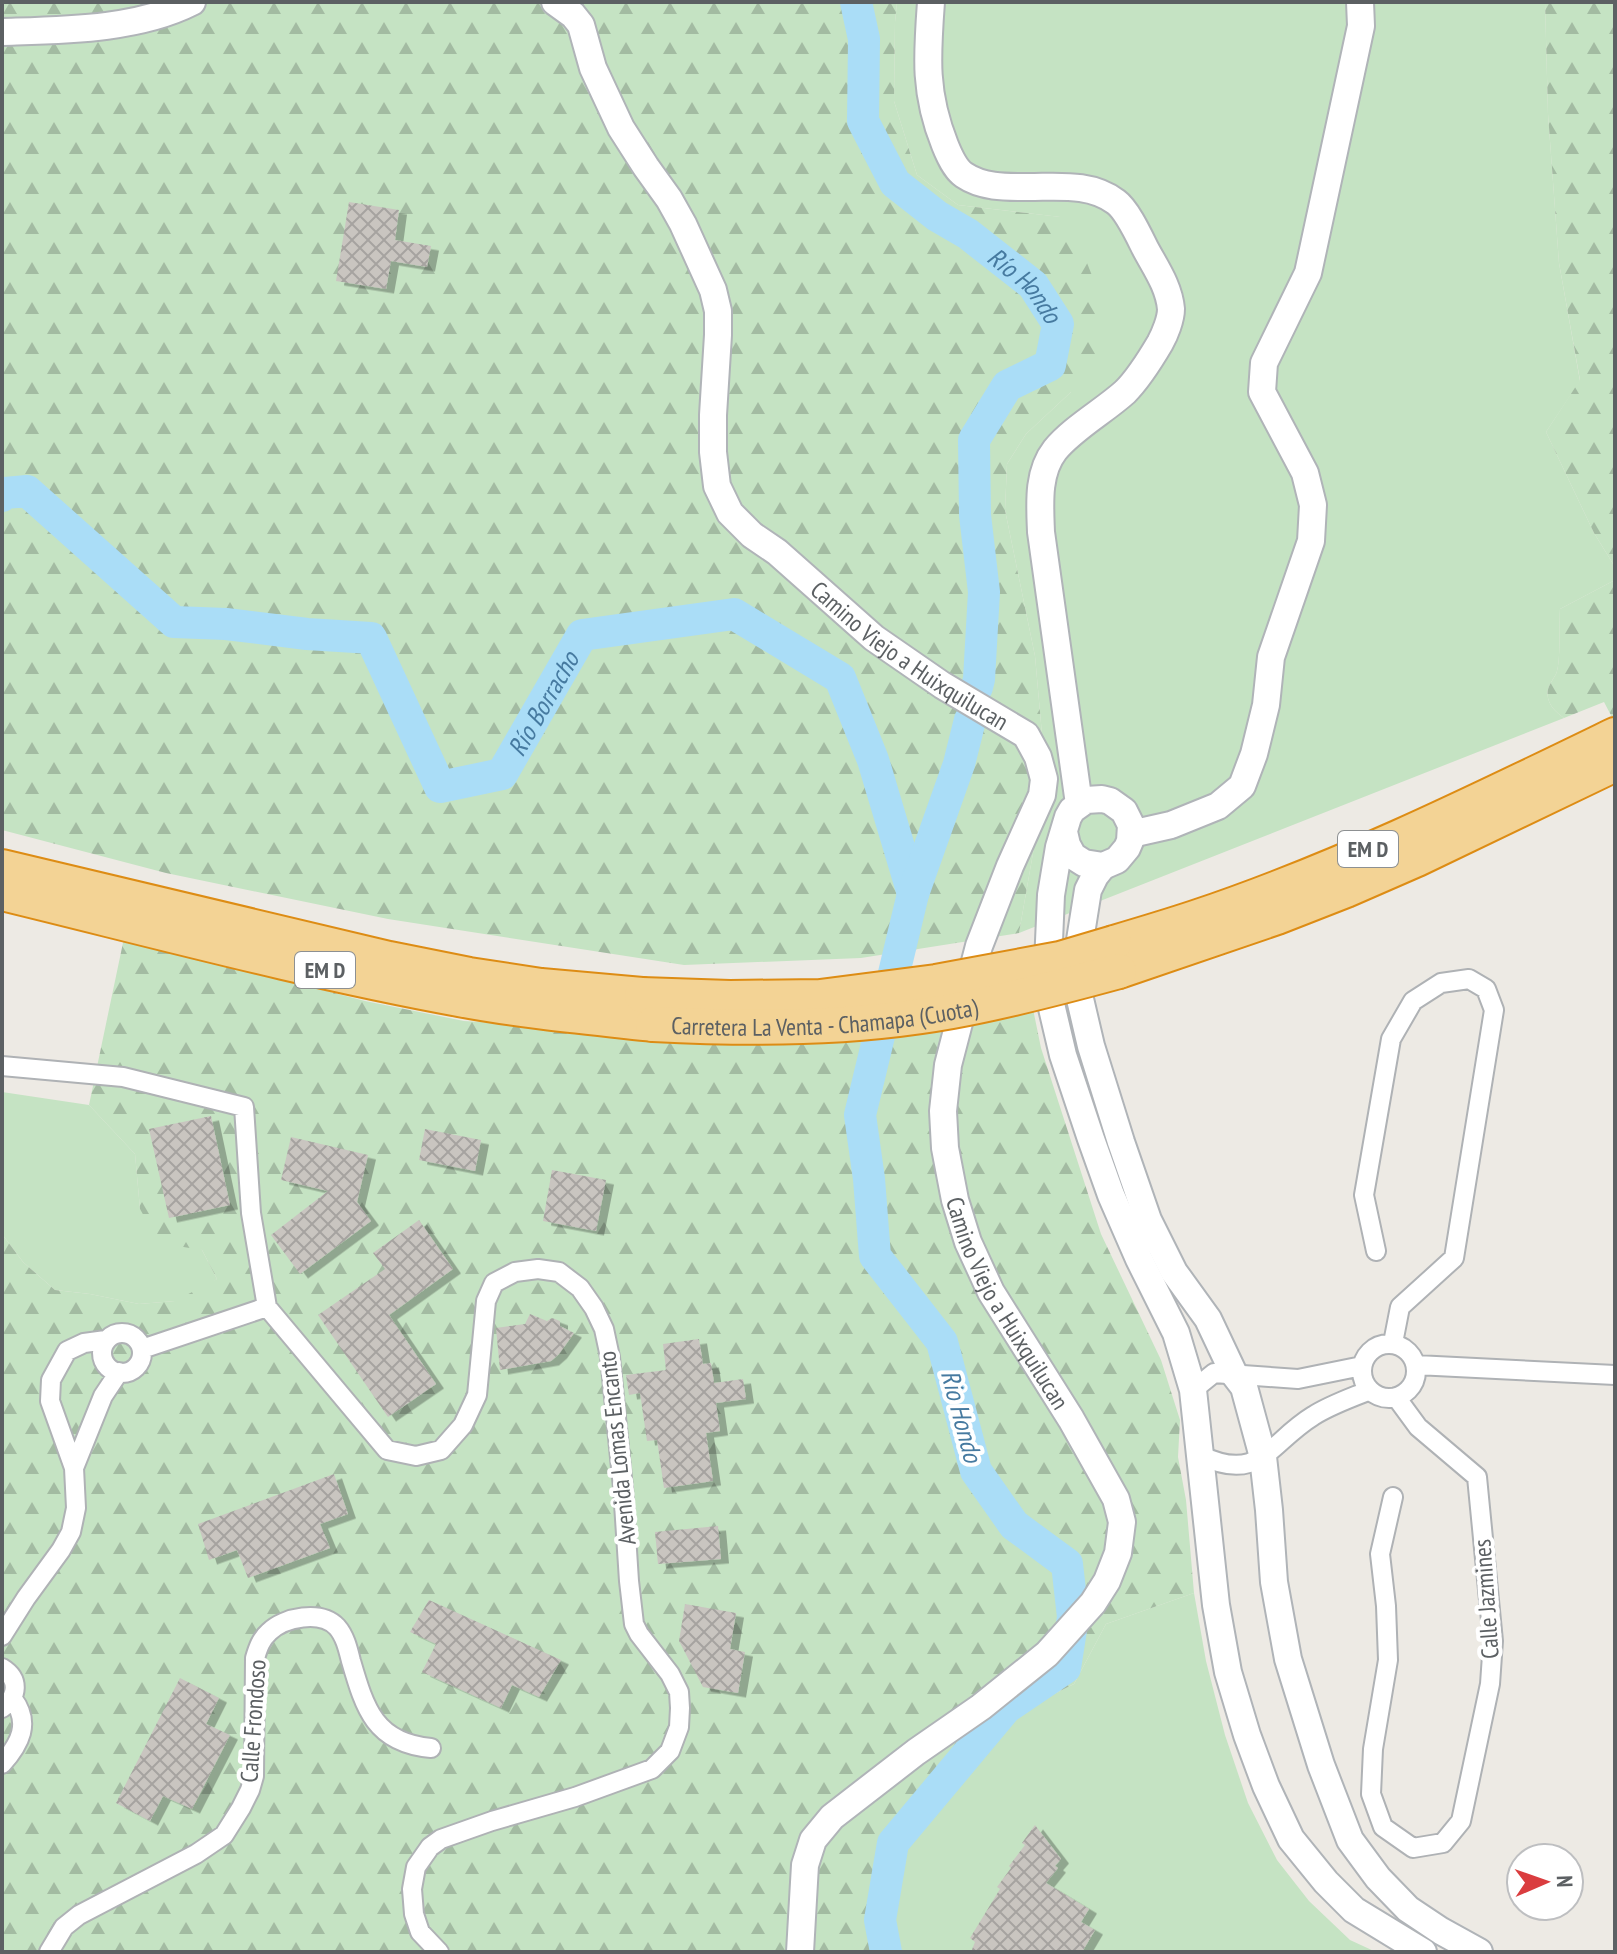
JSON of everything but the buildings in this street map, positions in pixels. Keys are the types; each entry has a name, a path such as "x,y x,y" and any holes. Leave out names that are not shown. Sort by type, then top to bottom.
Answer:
{"highway":[{"name":"Carretera La Venta - Chamapa (Cuota)","path":"2,867 389,959 541,986 722,1028 783,1028 911,1017 1058,988 1196,918 1282,886 1408,832 1615,735"},
{"name":"Carretera La Venta - Chamapa (Cuota)","path":"1116,957 1264,922 1417,859 1615,764"},
{"name":"Carretera La Venta - Chamapa (Cuota)","path":"2,893 444,996 528,1011 647,1009"}],"main road":[{"path":"2,32 141,21 192,2"},
{"name":"Camino Viejo a Huixquilucan","path":"555,2 581,25 593,68 621,128 669,199 713,290 718,311 713,452 717,486 730,513 874,638 942,685 1026,735 1042,766 1044,779 1042,795 979,946 948,1065 943,1111 945,1148 955,1200 968,1242 991,1292 1071,1419 1116,1499 1122,1522 1118,1553 1107,1581 1093,1603 1059,1642 981,1707 916,1752 832,1817 813,1840 805,1865 800,1952"},
{"path":"931,2 928,87 937,126 950,157 963,174 997,186 1096,190 1119,203 1165,284 1171,311 1165,335 1148,364 1125,392 1055,451 1039,493 1041,532 1079,804"},
{"path":"1131,834 1171,825 1218,806 1242,786 1254,754 1266,705 1271,657 1311,541 1313,505 1305,473 1262,392 1264,363 1308,273 1361,26 1360,2"},
{"path":"1064,832 1073,856 1090,865 1103,866 1123,855 1131,834 1128,818 1110,801 1094,799 1079,804 1068,817 1059,847 1051,895 1047,987 1063,1055 1096,1153 1139,1259 1176,1333 1193,1390 1216,1605 1228,1672 1247,1735 1291,1839 1354,1910 1423,1952"},
{"path":"1103,866 1088,890 1076,965 1091,1046 1148,1220 1174,1272 1208,1319 1234,1374 1244,1387 1263,1457 1274,1582 1288,1659 1321,1765 1350,1840 1378,1878 1408,1909 1479,1952"}],"street":[{"path":"1376,1251 1364,1195 1391,1039 1413,1001 1441,983 1469,979 1486,989 1494,1010 1454,1258 1400,1307 1393,1343"},
{"path":"2,1066 123,1077 244,1107 251,1213 267,1307 142,1349"},
{"name":"Avenida Lomas Encanto","path":"267,1307 387,1450 416,1456 441,1450 463,1425 477,1395 486,1301 494,1283 515,1272 538,1269 559,1272 580,1288 604,1329 612,1372 634,1624 670,1674 679,1692 679,1727 670,1751 652,1769 575,1797 492,1821 441,1839 430,1847 416,1867 412,1889 414,1914 420,1932 439,1952"},
{"path":"115,1333 127,1333 137,1338 142,1349 142,1358 137,1367 128,1372 109,1368 103,1360 102,1349 106,1340 115,1333"},
{"path":"2,1636 61,1550 71,1532 76,1508 74,1468 50,1401 51,1380 67,1351 84,1343 106,1340"},
{"path":"1393,1343 1408,1350 1416,1365 1416,1379 1408,1391 1396,1397 1382,1397 1370,1390 1363,1379 1362,1366 1368,1353 1379,1345 1393,1343"},
{"path":"1416,1365 1615,1375"},
{"path":"1193,1390 1214,1373 1298,1379 1362,1366"},
{"path":"74,1468 103,1396 119,1372"},
{"path":"1200,1455 1218,1464 1238,1466 1263,1457 1313,1416 1370,1390"},
{"name":"Calle Jazmines","path":"1393,1497 1380,1554 1388,1660 1373,1749 1371,1794 1383,1827 1413,1848 1443,1843 1461,1821 1490,1684 1493,1641 1477,1477 1418,1427 1396,1397"},
{"name":"Calle Frondoso","path":"49,1952 64,1927 79,1915 196,1854 224,1835 234,1821 254,1776 255,1658 258,1646 277,1624 315,1617 336,1626 345,1639 375,1723 412,1746 431,1748"},
{"path":"2,1668 13,1679 15,1690 7,1704 19,1707 22,1717 21,1736 2,1764"}],"green space":[{"path":"2,2 897,2 894,101 917,175 958,205 1061,217 1087,263 1105,308 1094,363 1071,392 1026,434 1007,464 1005,510 1035,656 1046,779 1019,933 861,958 684,965 388,919 166,873 2,830"},
{"path":"897,2 1545,2 1548,114 1559,263 1580,381 1546,432 1594,533 1615,567 1615,580 1560,609 1558,669 1548,694 1552,707 1564,718 1019,933 1046,779 1035,656 1005,510 1007,464 1026,434 1071,392 1060,217 958,205 917,175 894,101"},
{"path":"1545,2 1615,2 1615,567 1594,533 1546,432 1580,380 1559,263 1548,114"},
{"path":"1615,580 1615,723 1604,702 1564,718 1552,707 1548,694 1558,669 1560,609"},
{"path":"124,938 365,1001 464,1021 583,1028 1032,1004 1041,1048 1101,1234 1161,1360 1180,1420 1178,1457 1186,1500 1194,1593 1106,1624 1074,1684 1014,1714 970,1772 903,1847 891,1920 897,1952 2,1952 2,1234 23,1262 55,1290 139,1304 175,1301 217,1279 202,1250 159,1243 140,1209 135,1154 89,1105"},
{"path":"2,1092 89,1105 135,1154 140,1209 202,1250 217,1279 188,1300 139,1304 55,1290 23,1262 2,1234"},
{"path":"1194,1593 1206,1661 1225,1735 1248,1803 1277,1860 1309,1901 1350,1940 1376,1952 897,1952 891,1920 903,1847 970,1772 1014,1714 1074,1684 1106,1624"}],"waterway":[{"name":"Río Hondo","path":"856,2 864,39 863,121 895,183 1033,285 1058,324 1050,365 1007,386 974,440 975,515 984,592 977,687"},
{"name":"Río Borracho","path":"2,496 27,491 174,622 371,638 440,787 502,774 582,635 734,614 840,678 873,760 913,894"},
{"name":"Rio Hondo","path":"886,1952 880,1920 893,1843 1006,1708 1065,1668 1073,1617 1067,1564 1014,1525 976,1471 942,1342 875,1256 860,1115 913,894 959,764 970,720"}]}
